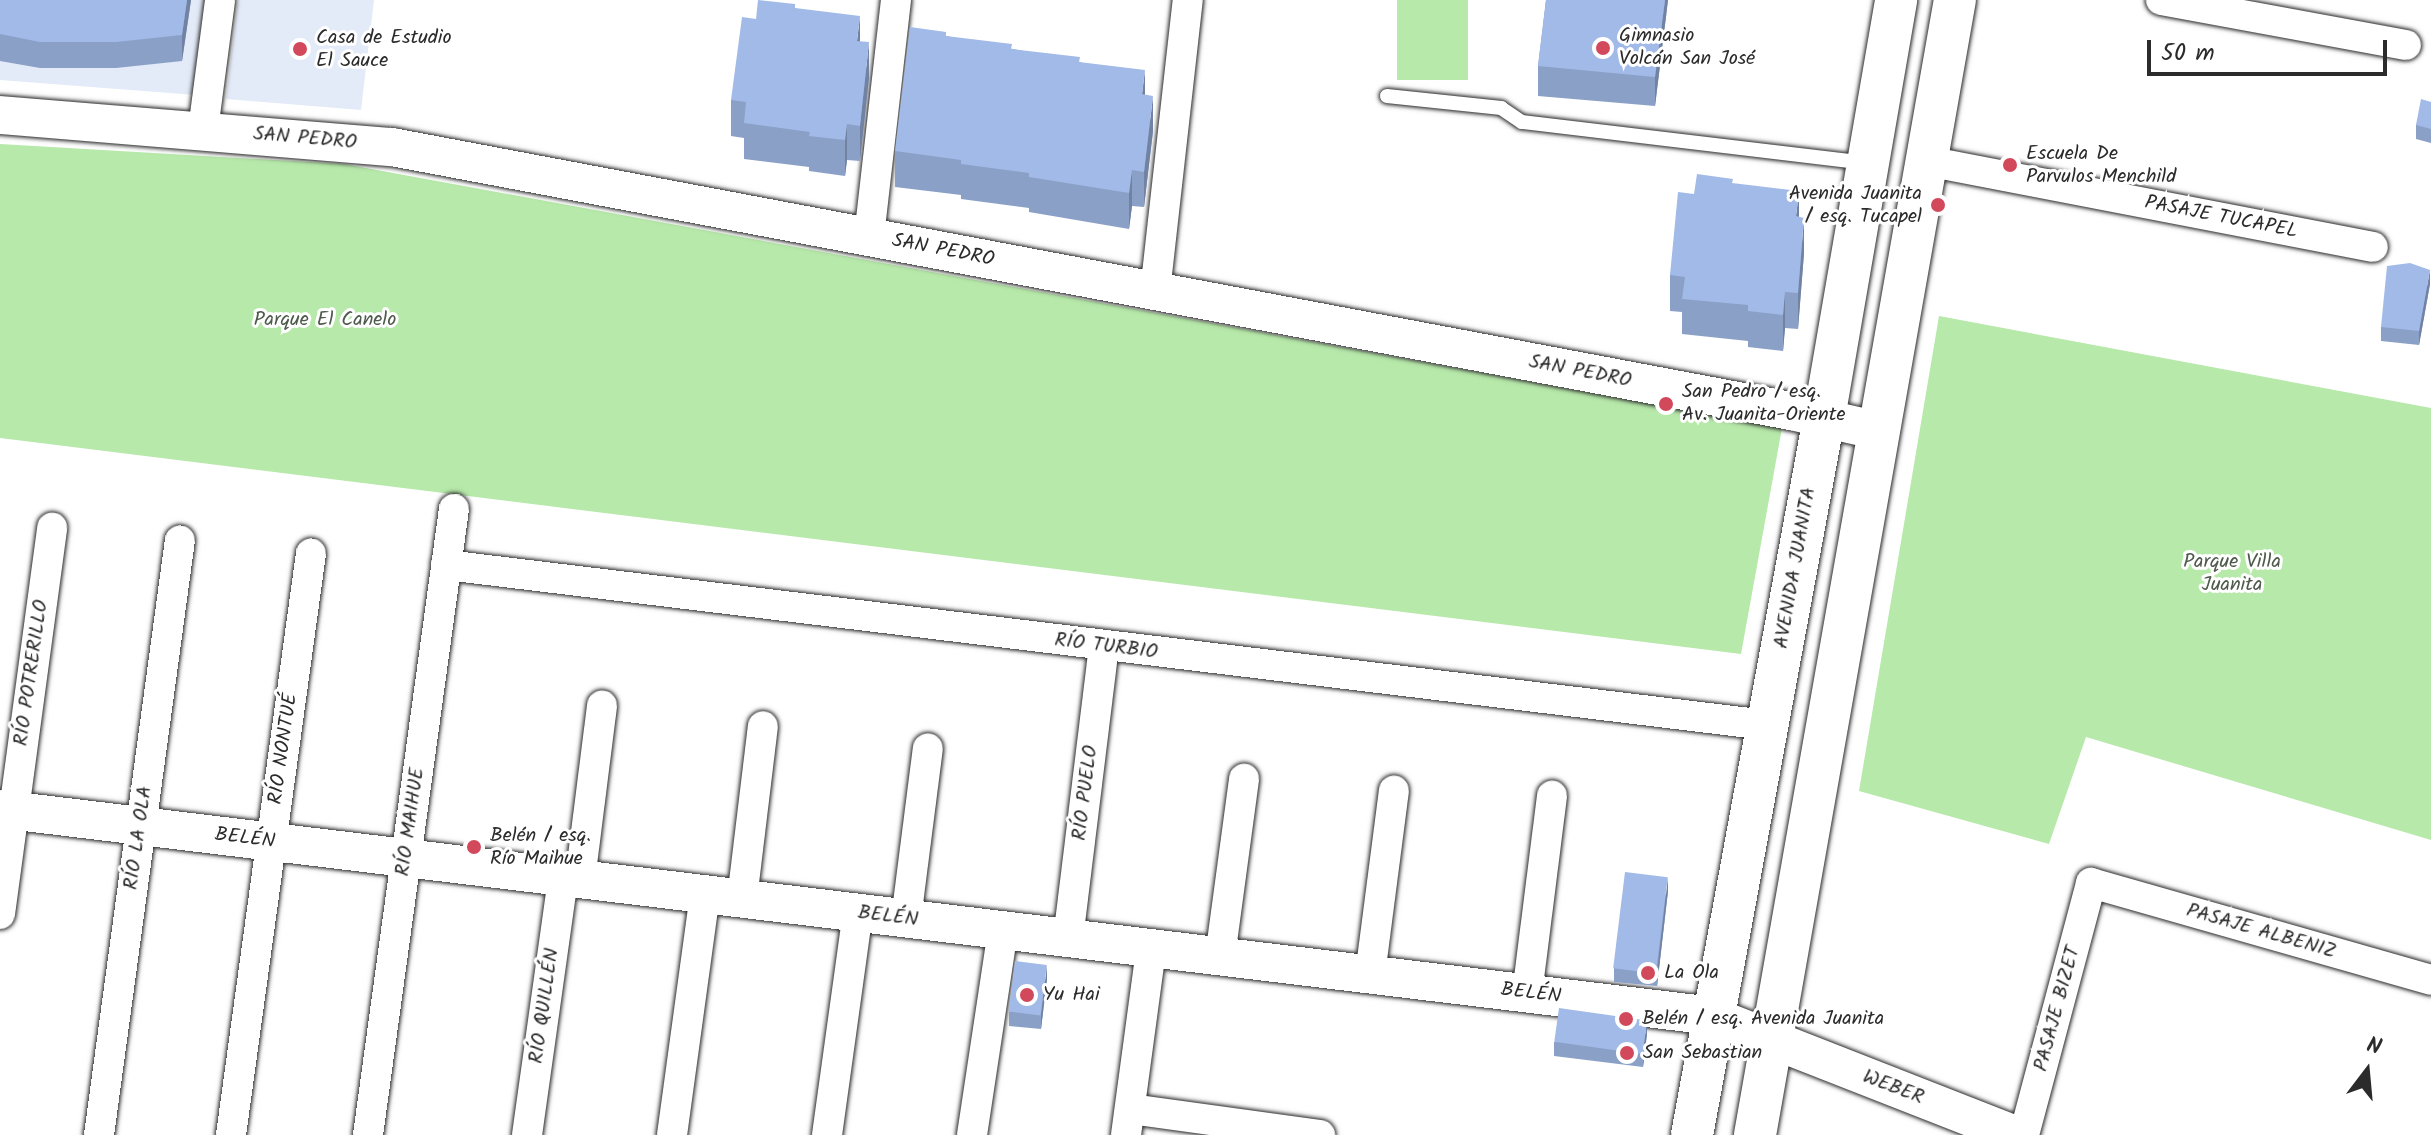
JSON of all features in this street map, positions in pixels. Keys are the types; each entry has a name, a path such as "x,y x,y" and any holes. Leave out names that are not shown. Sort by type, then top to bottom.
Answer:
{"main road":[{"name":"AVENIDA JUANITA","path":"1692,1135 1824,418 1896,0"},
{"path":"1755,1135 1955,0"}],"street":[{"path":"203,130 220,0"},
{"path":"869,237 896,0"},
{"path":"1155,292 1188,0"},
{"path":"2161,0 2406,45"},
{"name":"SAN PEDRO","path":"0,115 392,147 1880,431"},
{"name":"PASAJE TUCAPEL","path":"1927,161 2373,247"},
{"name":"RÍO MAIHUE","path":"368,1135 454,509"},
{"name":"RÍO POTRERILLO","path":"0,914 7,810 52,527"},
{"name":"RÍO LA OLA","path":"99,1135 180,540"},
{"name":"RÍO NONTUÉ","path":"231,1135 311,553"},
{"name":"RÍO TURBIO","path":"446,565 1767,725"},
{"name":"RÍO PUELO","path":"1068,939 1104,647"},
{"name":"RÍO QUILLÉN","path":"527,1135 602,705"},
{"path":"672,1135 763,726"},
{"path":"906,919 928,748"},
{"path":"1220,957 1244,779"},
{"path":"1370,975 1394,791"},
{"path":"1527,994 1552,796"},
{"name":"BELÉN","path":"7,810 1712,1016 1772,1041"},
{"name":"PASAJE ALBENIZ","path":"2091,883 2431,980"},
{"name":"PASAJE BIZET","path":"2024,1135 2091,883"},
{"path":"827,1135 858,913"},
{"path":"972,1135 1003,931"},
{"path":"1151,949 1128,1122 1320,1135"},
{"name":"WEBER","path":"1772,1041 2015,1135"}],"lane":[{"path":"1387,96 1501,108 1522,122 1868,164"}],"shaded area":[{"path":"0,0 204,0 196,95 0,80"},
{"name":"Casa de Estudio El Sauce","path":"238,0 374,0 361,110 226,99"}],"green space":[{"path":"1397,0 1468,0 1468,80 1397,80"},
{"name":"Parque El Canelo","path":"0,144 344,164 1782,428 1741,654 0,438"},
{"name":"Parque Villa Juanita","path":"1939,316 2431,408 2431,840 2086,737 2049,844 1859,791"}],"building":[{"path":"0,0 187,0 182,35 116,42 40,42 0,34"},
{"path":"758,0 860,16 857,41 869,42 860,126 847,124 845,140 744,123 746,102 731,100 742,17 756,19"},
{"name":"Gimnasio Volcán San José","path":"1546,0 1665,0 1655,77 1538,66"},
{"path":"910,27 946,32 946,36 1012,44 1011,49 1080,57 1079,62 1145,70 1142,94 1153,96 1144,172 1132,170 1129,193 1029,177 1029,173 961,164 961,160 895,151"},
{"path":"2421,99 2431,102 2431,129 2416,125"},
{"path":"1697,174 1733,179 1732,183 1799,191 1796,216 1804,218 1798,293 1785,292 1783,315 1748,311 1748,305 1682,299 1685,277 1670,275 1678,192 1694,194"},
{"path":"2410,263 2430,270 2419,331 2381,327 2387,266"},
{"path":"1625,872 1668,877 1656,974 1613,968"},
{"path":"1015,961 1047,965 1041,1016 1009,1012"},
{"path":"1559,1008 1647,1020 1642,1054 1554,1042"}],"place":[{"name":"Gimnasio Volcán San José","path":"1603,48"},
{"name":"Casa de Estudio El Sauce","path":"300,49"},
{"name":"Escuela De Parvulos Menchild","path":"2010,165"},
{"name":"Avenida Juanita / esq. Tucapel","path":"1938,205"},
{"name":"San Pedro / esq. Av. Juanita-Oriente","path":"1666,404"},
{"name":"Belén / esq. Río Maihue","path":"474,847"},
{"name":"La Ola","path":"1648,973"},
{"name":"Yu Hai","path":"1027,995"},
{"name":"Belén / esq. Avenida Juanita","path":"1626,1019"},
{"name":"San Sebastian","path":"1627,1053"}]}
